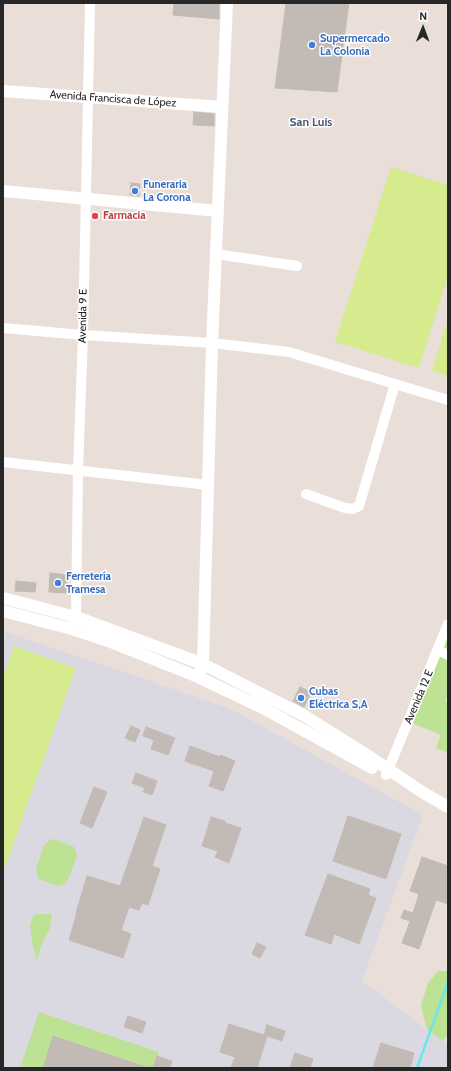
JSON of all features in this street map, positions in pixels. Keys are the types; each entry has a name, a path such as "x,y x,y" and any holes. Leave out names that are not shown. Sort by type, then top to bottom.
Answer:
{"street":[{"name":"Avenida 9 E","path":"72,629 76,617 78,470 83,335 90,3"},
{"path":"198,677 203,664 212,343 227,3"},
{"name":"Avenida Francisca de López","path":"3,91 222,107"},
{"path":"3,191 218,211"},
{"path":"216,254 297,266"},
{"path":"3,328 83,335 212,343 288,352 448,400"},
{"path":"306,494 345,508 359,506 395,384"},
{"path":"3,462 208,485"},
{"path":"3,598 76,617 203,664 305,716 448,812"},
{"path":"3,611 72,629 108,641 198,677 387,772 448,807"},
{"name":"Avenida 12 E","path":"387,772 448,624"},
{"path":"438,650 448,655"}],"shaded area":[{"path":"6,632 229,708 423,815 362,981 448,1045 448,1068 3,1068 3,641"}],"green space":[{"path":"391,167 448,185 448,276 419,368 335,342"},
{"path":"448,319 448,376 432,371"},
{"path":"448,624 448,694 445,701 448,703 448,753 436,748 441,735 407,721"},
{"path":"14,646 76,668 3,873 3,677"},
{"path":"54,839 74,847 77,856 67,882 57,886 39,879 36,869 44,845 50,840"},
{"path":"36,914 52,914 50,928 41,946 37,961 32,942 30,925"},
{"path":"438,971 448,971 448,1033 443,1041 428,1030 421,1005 428,983"},
{"path":"39,1012 159,1052 153,1068 139,1068 140,1065 53,1036 43,1068 20,1068"}],"building":[{"path":"174,3 219,3 219,19 173,15"},
{"name":"Supermercado La Colonia","path":"286,3 349,3 337,92 275,88"},
{"path":"194,112 214,114 214,126 193,125"},
{"name":"Funeraria La Corona","path":"131,183 140,184 139,196 130,195"},
{"name":"Ferretería Tramesa","path":"50,573 67,575 66,593 49,592"},
{"path":"16,581 36,583 35,592 15,591"},
{"name":"Cubas Eléctrica S,A","path":"300,687 311,692 304,707 293,701"},
{"path":"131,726 140,730 135,742 125,738"},
{"path":"146,727 175,738 168,755 151,749 154,740 143,736"},
{"path":"190,746 220,757 221,755 235,761 223,791 209,786 214,771 185,761"},
{"path":"136,773 157,781 152,795 143,792 145,788 132,783"},
{"path":"94,787 107,792 92,828 80,823"},
{"path":"348,816 401,834 386,879 333,861"},
{"path":"144,817 166,825 152,866 160,869 148,905 142,903 139,910 129,907 121,930 131,934 123,958 69,940 87,876 120,886"},
{"path":"211,817 241,828 229,863 215,857 218,851 202,846"},
{"path":"422,857 448,866 448,904 436,900 419,949 402,943 410,921 401,918 404,910 413,913 419,894 410,891"},
{"path":"328,874 370,889 368,895 376,898 359,944 334,934 331,944 305,935"},
{"path":"257,943 266,947 260,958 252,954"},
{"path":"128,1016 146,1022 142,1033 124,1027"},
{"path":"229,1024 267,1036 257,1068 231,1068 235,1057 220,1052"},
{"path":"267,1025 285,1031 282,1041 264,1035"},
{"path":"53,1036 146,1067 146,1068 43,1068"},
{"path":"381,1043 414,1053 410,1068 373,1068"},
{"path":"295,1053 313,1059 310,1068 290,1068"},
{"path":"157,1056 172,1061 170,1068 153,1068"}],"waterway":[{"path":"417,1068 448,982"}],"place":[{"name":"Supermercado La Colonia","path":"312,45"},
{"name":"Funeraria La Corona","path":"135,191"},
{"name":"Farmacia","path":"95,216"},
{"name":"Ferretería Tramesa","path":"58,583"},
{"name":"Cubas Eléctrica S,A","path":"301,698"}],"district":[{"name":"San Luis","path":"311,122"}]}
